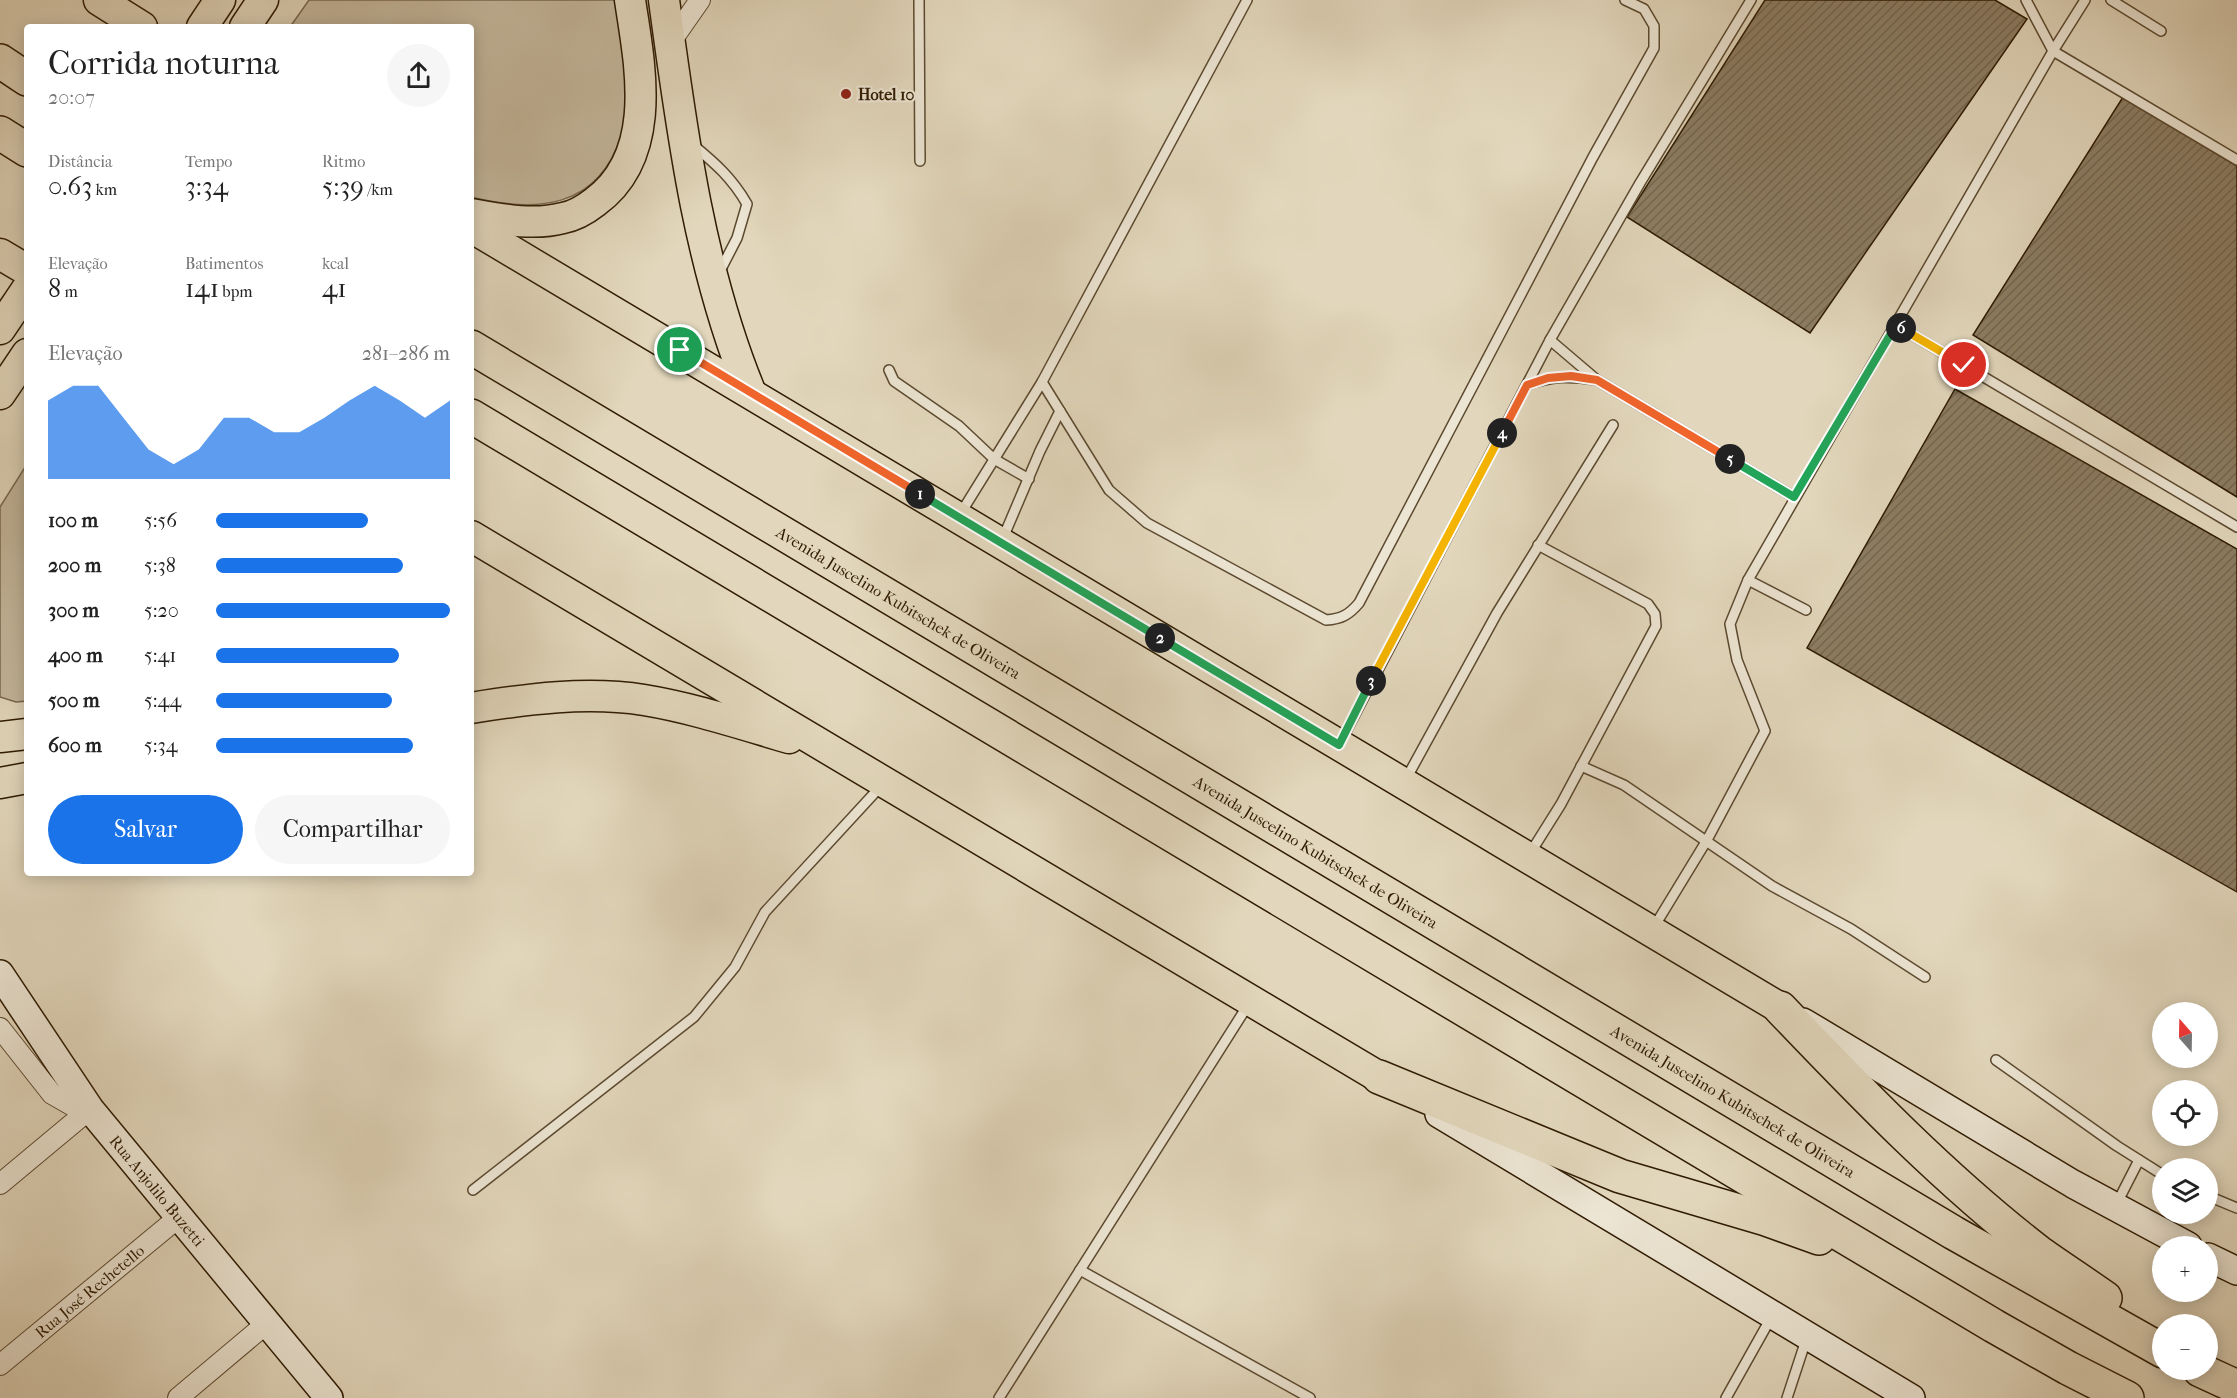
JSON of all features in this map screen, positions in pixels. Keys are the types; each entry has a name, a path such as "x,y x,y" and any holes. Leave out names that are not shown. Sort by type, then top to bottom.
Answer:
{"highway":[{"path":"0,61 24,77"},
{"path":"0,133 24,148"},
{"name":"Avenida Juscelino Kubitschek de Oliveira","path":"474,349 1954,1233 2152,1345"},
{"path":"474,418 2050,1358 2127,1398"},
{"path":"1779,1008 1868,1098 1990,1212 2042,1254 2152,1330"},
{"path":"1379,1077 1620,1176 1797,1229 1905,1272"}],"main road":[{"path":"99,0 137,24"},
{"path":"204,24 220,0"},
{"path":"474,215 505,220 539,222 563,218 585,209 607,193 623,172 633,149 640,120 640,66 630,0"},
{"path":"664,0 684,138 703,246 738,363 750,391"},
{"path":"474,229 750,391 958,518 2114,1208 2169,1236"},
{"path":"0,254 24,268"},
{"path":"4,323 24,293"},
{"path":"0,394 24,358"},
{"path":"474,538 1379,1077 1911,1398"},
{"path":"474,708 557,697 642,699 681,707 830,750"},
{"path":"0,737 24,734"},
{"path":"0,783 24,779"},
{"name":"Rua Anjolilo Buzetti","path":"0,974 90,1109 329,1398"},
{"path":"2218,1262 2237,1271"}],"street":[{"path":"670,44 700,0"},
{"path":"0,1028 52,1094 62,1101 90,1109"},
{"path":"0,1184 90,1109"},
{"name":"Rua José Rechetello","path":"0,1365 179,1217"},
{"path":"178,1398 267,1323"}],"lane":[{"path":"919,0 920,161"},
{"path":"958,518 1042,382 1246,0"},
{"path":"1042,382 1109,490 1147,523 1326,620 1340,619 1351,612 1359,603 1593,158 1654,48 1654,26 1644,9 1625,0"},
{"path":"1339,745 1550,340 1640,183 1751,0"},
{"path":"2026,0 2053,51 2237,160"},
{"path":"1651,931 1707,840 1765,731 1737,660 1730,624 1748,580 2053,51 2085,0"},
{"path":"2111,0 2161,31"},
{"path":"684,138 722,169 736,185 747,204 738,238 713,283"},
{"path":"1896,325 2237,527"},
{"path":"1550,340 1597,380 1794,497"},
{"path":"889,370 894,381 959,426 994,459 1029,479"},
{"path":"1527,385 1548,378 1571,376 1597,380"},
{"path":"1000,543 1060,411"},
{"path":"1404,784 1491,623 1613,424"},
{"path":"1527,857 1561,804 1656,626 1655,614 1648,604 1538,545"},
{"path":"1748,580 1806,610"},
{"path":"1581,766 1624,785 1772,886 1860,934 1925,977"},
{"path":"473,1190 694,1017 735,967 765,912 885,782"},
{"path":"999,1398 1251,1001"},
{"path":"1996,1060 2152,1168"},
{"path":"2114,1208 2139,1160"},
{"path":"2218,1200 2237,1208"},
{"path":"1080,1270 1310,1398"},
{"path":"1726,1398 1773,1314"},
{"path":"1787,1398 1808,1335"}],"shaded area":[{"path":"309,0 615,0 625,57 629,108 627,119 611,160 597,179 581,192 562,200 541,204 495,202 474,198 474,24 292,24"},
{"path":"24,469 24,701 16,702 0,697 0,507"}],"building":[{"path":"1765,0 1995,0 2027,19 1810,333 1627,217"},
{"path":"2123,97 2237,166 2237,497 1973,335"},
{"path":"1955,389 2237,549 2237,892 1807,648"}],"place":[{"name":"Hotel 10","path":"846,94"}],"route":[{"path":"680,350 1339,745 1527,385 1548,378 1571,376 1597,380 1794,497 1896,325 1964,365"}]}
